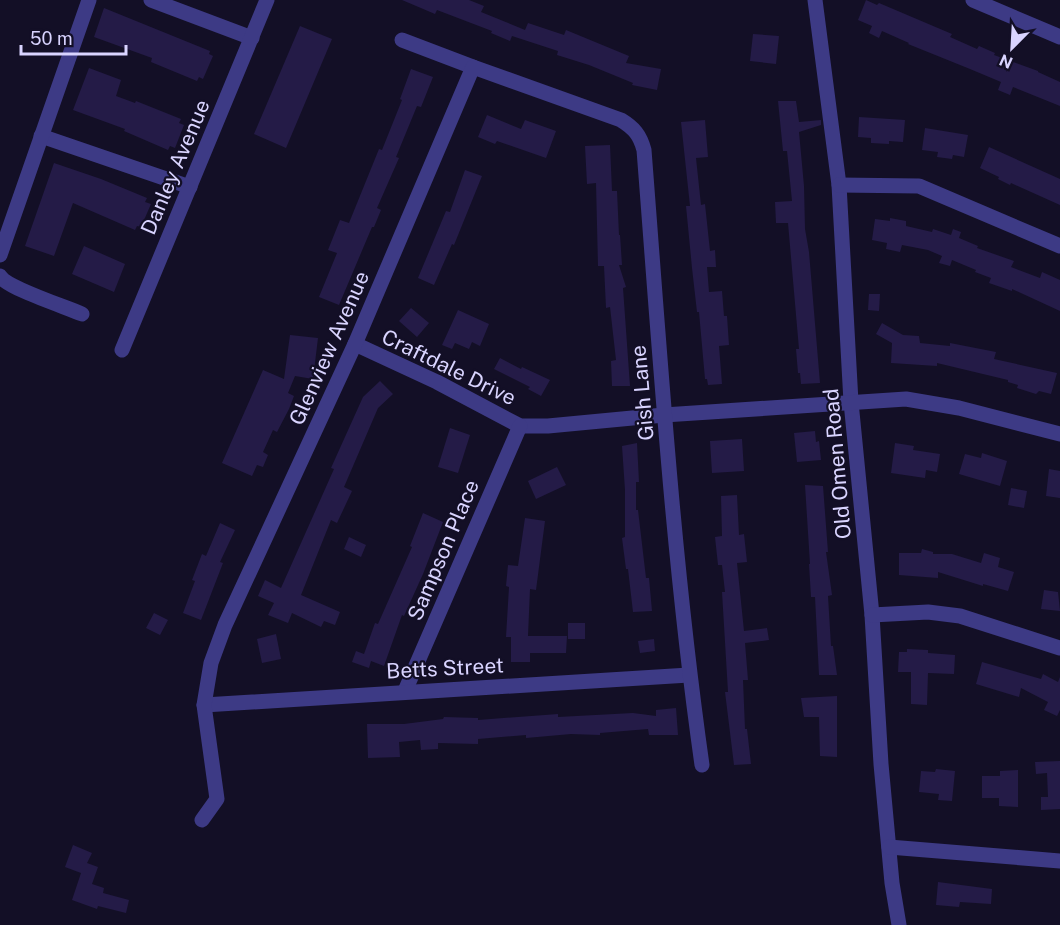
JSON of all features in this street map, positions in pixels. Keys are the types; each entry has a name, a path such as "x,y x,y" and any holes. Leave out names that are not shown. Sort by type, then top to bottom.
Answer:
{"street":[{"path":"0,255 89,0"},
{"path":"151,0 252,38"},
{"name":"Danley Avenue","path":"122,350 267,0"},
{"name":"Old Omen Road","path":"815,0 839,185 851,402 872,615 891,883 899,925"},
{"path":"973,0 1060,37"},
{"path":"402,40 473,67"},
{"name":"Gish Lane","path":"473,67 621,120 633,127 641,137 644,150 664,415 689,675 702,765"},
{"name":"Glenview Avenue","path":"202,820 217,799 204,705 211,663 225,625 355,344 473,67"},
{"path":"41,136 190,187"},
{"path":"839,185 919,186 1060,246"},
{"path":"0,276 21,290 82,314"},
{"name":"Craftdale Drive","path":"355,344 437,382 520,426 548,426 664,415 906,399 959,408 1060,434"},
{"name":"Sampson Place","path":"405,691 520,426"},
{"path":"872,615 928,612 960,616 1060,648"},
{"name":"Betts Street","path":"204,705 689,675"},
{"path":"888,847 1060,861"}],"building":[{"path":"402,0 469,0 484,6 481,12 525,30 528,23 564,35 566,30 629,56 626,63 661,69 657,90 632,85 633,83 589,65 557,55 558,51 512,36 510,41 491,33 492,31 437,10 435,14"},
{"path":"866,0 877,5 879,3 952,34 950,37 977,49 979,46 995,53 994,55 1038,71 1060,82 1060,106 1013,87 1010,95 998,90 1001,82 882,31 879,38 869,33 872,26 858,20"},
{"path":"104,8 210,51 209,54 213,56 203,79 199,77 197,81 151,62 152,58 94,37"},
{"path":"300,26 332,39 286,148 254,134"},
{"path":"753,34 779,36 776,64 750,61"},
{"path":"89,68 121,80 116,96 135,103 136,101 181,119 179,123 184,125 175,148 170,146 168,150 124,131 125,129 73,110"},
{"path":"411,69 433,77 421,107 417,106 396,157 399,158 377,208 381,210 339,305 319,297 337,253 328,250 340,220 349,223 379,149 382,150 402,100 400,99"},
{"path":"778,101 796,101 799,122 821,120 821,125 799,132 805,229 820,383 801,384 800,373 798,373 796,349 799,349 788,223 776,223 775,202 792,201 787,151 783,151"},
{"path":"487,115 521,129 525,120 556,131 546,158 478,137"},
{"path":"859,117 905,120 903,142 871,143 871,138 858,137"},
{"path":"705,120 708,157 696,158 701,205 705,204 710,251 715,250 716,267 707,267 709,292 722,291 729,345 719,346 722,384 708,385 705,379 699,312 697,312 692,268 686,206 690,206 681,122"},
{"path":"925,128 968,135 964,157 953,155 952,159 937,157 938,152 922,150"},
{"path":"610,145 612,191 617,191 622,265 619,265 626,287 623,288 630,386 612,386 611,361 616,360 610,307 606,308 604,266 598,266 596,183 587,184 585,146"},
{"path":"989,147 1060,179 1060,205 1011,183 1010,185 980,168"},
{"path":"54,163 147,198 145,202 151,204 141,227 137,226 135,230 73,203 54,256 25,246"},
{"path":"465,170 482,176 454,245 452,244 434,285 418,278 446,211 450,212"},
{"path":"890,218 906,221 906,226 932,232 933,229 951,235 953,229 961,232 959,238 978,246 977,248 1014,261 1011,267 1040,278 1042,272 1060,280 1060,311 1012,289 1012,291 989,283 991,278 952,260 950,266 939,263 942,256 928,250 902,245 900,252 886,249 887,243 872,240 875,219 890,221"},
{"path":"84,246 125,264 114,292 72,274"},
{"path":"869,294 880,294 879,311 868,310"},
{"path":"411,308 429,323 417,337 399,321"},
{"path":"458,310 489,324 480,346 472,342 469,349 455,343 452,349 442,345"},
{"path":"882,323 903,335 919,336 920,343 950,346 950,343 996,352 994,359 1057,373 1051,394 1039,391 1036,394 1017,388 1018,385 1008,380 937,363 937,366 891,363 892,343 876,334"},
{"path":"290,335 318,338 313,379 295,376 288,393 294,396 289,409 277,432 273,430 263,452 268,455 263,467 257,465 252,476 222,463 263,370 284,379"},
{"path":"500,358 550,380 541,396 528,389 530,387 494,369"},
{"path":"380,381 393,394 378,408 344,487 352,491 337,523 331,520 301,595 340,612 335,625 324,621 321,627 292,613 288,623 268,615 274,603 258,596 265,580 281,588 363,397"},
{"path":"450,428 470,435 458,473 438,467"},
{"path":"815,431 816,442 819,441 821,460 797,462 794,433"},
{"path":"742,439 744,471 712,473 710,441"},
{"path":"637,443 639,482 636,482 636,510 638,510 646,578 649,578 652,611 633,612 622,538 625,537 625,490 622,446"},
{"path":"895,443 914,446 913,450 940,454 937,472 926,470 925,478 891,473"},
{"path":"982,453 1007,461 1000,486 959,474 965,454 981,458"},
{"path":"557,467 566,485 536,499 528,481"},
{"path":"1049,469 1060,471 1060,498 1046,496"},
{"path":"805,485 823,486 828,552 826,552 832,595 828,596 831,646 833,646 837,675 819,675 815,597 811,597"},
{"path":"1011,488 1027,491 1024,508 1008,505"},
{"path":"737,495 739,535 744,534 747,562 737,563 744,631 767,628 769,640 745,643 748,680 743,680 745,729 747,729 751,764 734,765 725,692 728,692 722,592 725,592 722,565 718,565 715,537 722,536 721,496"},
{"path":"423,513 443,522 423,574 404,616 402,615 384,666 371,661 369,668 352,662 356,651 364,654 375,623 378,624 412,547 410,546"},
{"path":"525,518 545,521 536,590 530,589 528,636 567,636 566,653 530,653 530,662 511,662 511,637 506,637 508,565 518,566"},
{"path":"220,523 235,530 220,562 223,563 201,620 183,613 202,554 206,556"},
{"path":"349,537 366,545 361,557 344,549"},
{"path":"922,549 933,552 933,554 952,554 981,563 984,553 1000,558 998,567 1014,572 1008,591 938,572 938,578 899,575 899,553 921,553"},
{"path":"1044,590 1058,592 1060,611 1041,609"},
{"path":"154,613 168,620 160,635 146,628"},
{"path":"568,623 585,623 585,639 568,639"},
{"path":"276,634 281,659 262,663 257,639"},
{"path":"654,639 655,651 640,653 638,641"},
{"path":"907,649 955,655 954,674 928,673 927,705 911,704 911,672 898,672 899,652 907,652"},
{"path":"982,662 1041,679 1043,674 1058,682 1060,677 1060,710 1057,716 1044,710 1048,702 1021,688 1019,697 976,684"},
{"path":"837,696 837,757 820,756 819,717 804,717 801,698"},
{"path":"676,708 678,735 649,735 648,729 600,733 600,735 571,734 526,738 526,735 478,739 478,744 438,743 438,749 421,750 420,740 399,742 400,757 368,758 367,724 404,724 444,717 478,718 478,720 558,714 558,717 633,713 656,716 656,710"},
{"path":"1060,761 1060,809 1041,810 1041,797 1048,797 1047,773 1036,774 1035,762"},
{"path":"936,769 955,771 952,801 938,800 939,794 919,792 921,771 935,772"},
{"path":"1018,770 1018,807 999,806 999,798 982,798 982,776 1000,776 1000,771"},
{"path":"73,845 92,853 87,863 98,867 92,884 104,888 103,893 129,900 126,913 98,906 97,909 72,900 81,873 65,867"},
{"path":"938,882 992,889 991,904 960,902 959,907 936,905"}]}
